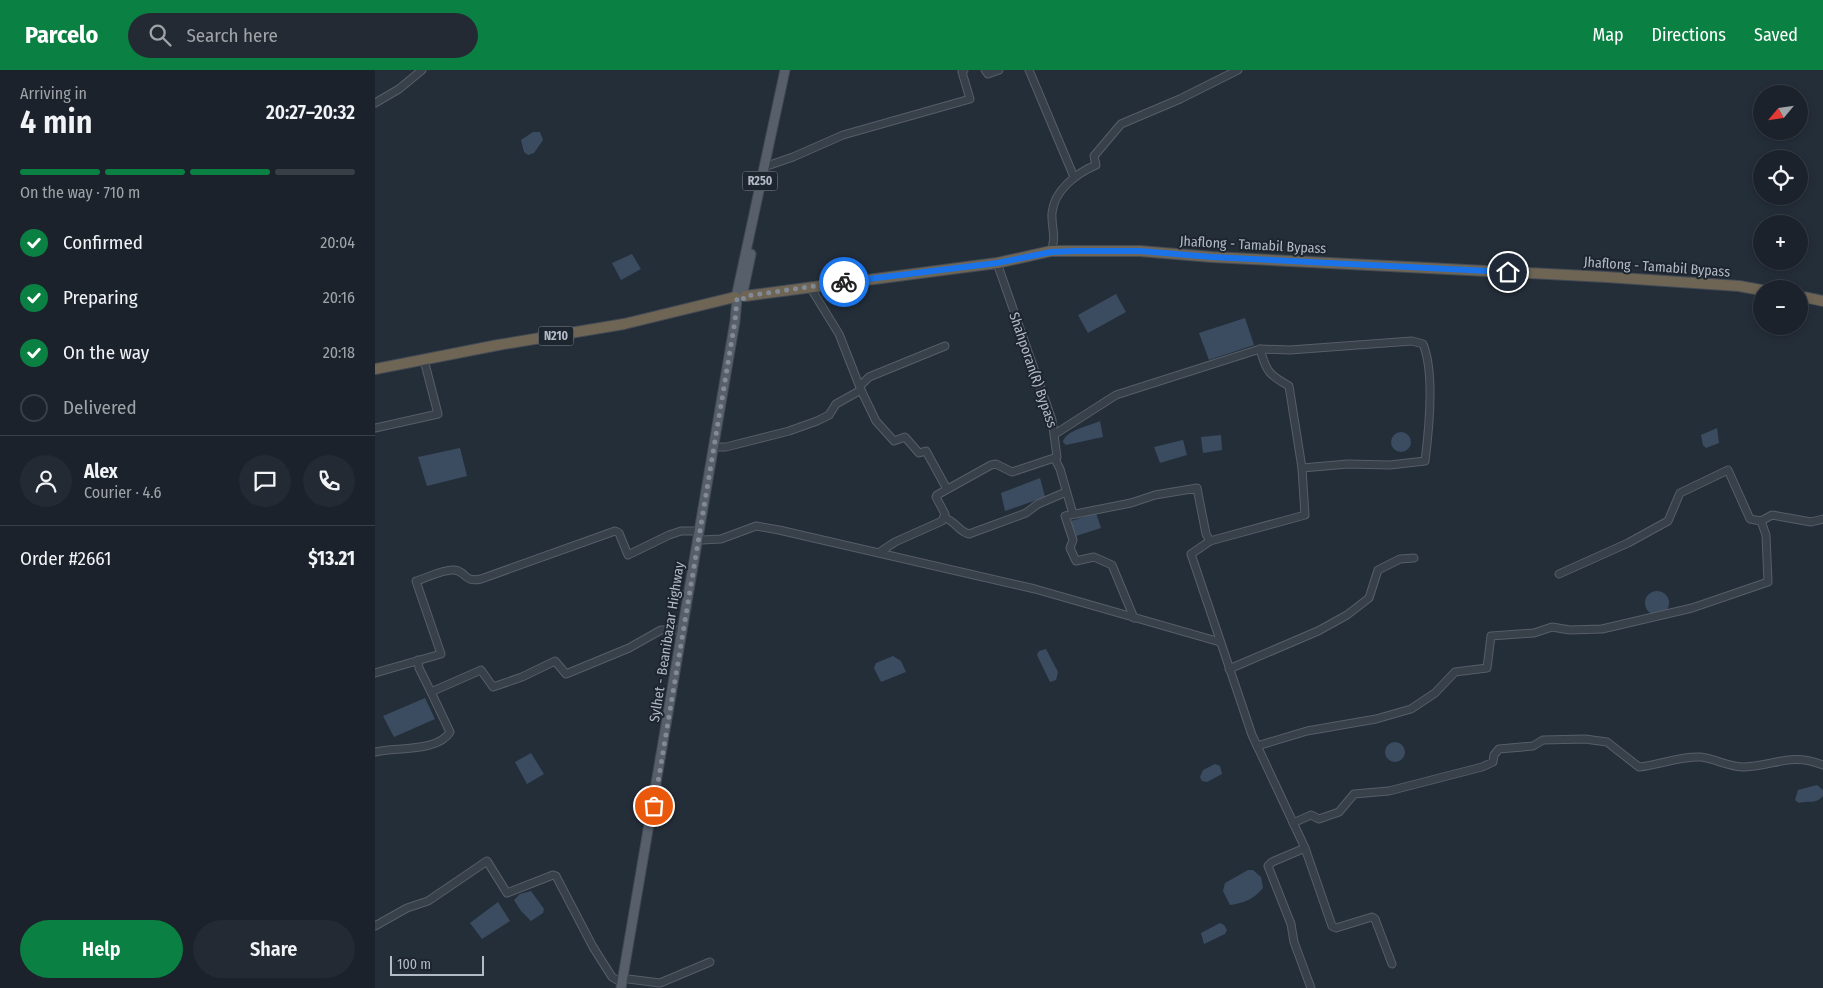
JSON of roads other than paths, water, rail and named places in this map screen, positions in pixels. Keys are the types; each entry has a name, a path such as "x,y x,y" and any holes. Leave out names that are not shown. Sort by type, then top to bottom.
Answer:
{"highway":[{"name":"Jhaflong - Tamabil Bypass","path":"375,369 624,324 740,296 997,263 1051,252 1140,251 1212,257 1606,276 1753,289"},
{"path":"1808,298 1823,301"}],"main road":[{"name":"R250","path":"740,296 785,70"},
{"name":"R250","path":"740,296 789,70"},
{"name":"Sylhet - Beanibazar Highway","path":"624,985 683,630 717,446 740,296"},
{"name":"Sylhet - Beanibazar Highway","path":"624,985 740,296"}],"street":[{"path":"375,103 422,70"},
{"path":"767,166 843,135 971,99 963,70"},
{"path":"985,70 988,74 999,70"},
{"path":"1029,70 1074,177"},
{"path":"1051,252 1055,240 1052,211 1059,194 1080,172 1096,165 1094,156 1121,124 1238,70"},
{"name":"Shahporan(R) Bypass","path":"997,263 1055,434 1057,452 1055,459 1073,514"},
{"path":"810,287 839,334 860,388 881,428 894,441 905,437 919,453 926,451 947,489"},
{"path":"1055,434 1116,396 1260,349 1289,350 1412,341 1423,344 1427,354 1429,412 1425,461 1390,465 1348,464 1302,468"},
{"path":"717,446 727,447 789,431 817,421 829,415 836,404 860,388 869,377 945,346"},
{"path":"1260,349 1265,368 1272,376 1289,386 1302,468 1305,515 1210,541 1191,554 1257,746 1305,848 1332,926 1336,928 1372,917 1375,919 1391,964"},
{"path":"375,428 438,414 424,360"},
{"path":"945,518 945,514 936,497 991,465 996,464 1012,472 1055,459"},
{"path":"1559,574 1628,543 1668,522 1680,493 1728,470 1750,519 1761,521 1772,515 1811,522 1823,520"},
{"path":"1134,618 1112,565 1094,557 1076,561 1071,548 1073,540 1065,516 1131,503 1155,495 1197,488 1206,534 1210,541"},
{"path":"880,552 895,542 945,518 951,520 963,532 969,534 1026,513 1038,504 1066,492"},
{"path":"1257,746 1307,731 1376,719 1411,709 1435,693 1455,672 1487,668 1491,636 1534,633 1552,627 1570,630 1602,628 1692,608 1769,582 1766,535 1761,521"},
{"path":"375,673 441,654 416,581 453,570 461,572 467,579 473,581 481,580 615,531 619,533 628,555 681,531 721,540 756,526 880,552 1035,589 1220,642"},
{"path":"1229,669 1318,631 1347,615 1369,598 1378,570 1400,559 1415,558"},
{"path":"431,692 481,670 493,687 522,677 555,661 566,674 629,648 661,630 683,630"},
{"path":"375,752 435,744 446,738 450,732 419,668 418,660"},
{"path":"1293,823 1311,815 1319,819 1339,812 1354,794 1389,792 1482,767 1493,762 1494,755 1499,749 1533,746 1543,740 1585,739 1607,742 1639,767 1683,758 1702,757 1720,764 1745,767 1785,759 1809,760 1823,765"},
{"path":"1305,848 1272,862 1269,864 1268,869 1291,924 1294,942 1311,988"},
{"path":"375,926 407,908 428,901 487,861 507,893 553,875 556,876 593,947 612,977 624,985 660,983 710,962"}],"water":[{"path":"533,132 540,132 543,140 534,153 528,155 524,152 521,140"},
{"path":"632,254 641,269 621,280 612,263"},
{"path":"1116,294 1126,312 1088,333 1078,315"},
{"path":"1245,318 1254,345 1209,360 1199,333"},
{"path":"1100,421 1103,437 1066,445 1063,442 1073,431"},
{"path":"1717,428 1719,443 1706,448 1703,445 1701,435"},
{"path":"1401,432 1408,435 1411,442 1408,449 1401,452 1394,449 1391,442 1394,435"},
{"path":"1221,435 1222,450 1203,453 1201,437"},
{"path":"1183,440 1187,455 1160,463 1154,447"},
{"path":"460,448 467,476 427,486 418,457"},
{"path":"1040,478 1045,497 1005,511 1001,493"},
{"path":"1096,513 1101,528 1076,536 1071,521"},
{"path":"1657,591 1665,595 1669,603 1665,611 1657,615 1649,611 1645,603 1649,595"},
{"path":"1046,649 1058,672 1056,680 1050,682 1037,655 1039,651"},
{"path":"893,656 901,661 906,672 881,682 874,668 876,663"},
{"path":"425,698 435,719 394,737 383,716"},
{"path":"1395,742 1402,745 1405,752 1402,759 1395,762 1388,759 1385,752 1388,745"},
{"path":"531,753 544,774 527,784 515,762"},
{"path":"1215,764 1220,766 1222,774 1207,782 1202,781 1200,777 1203,770"},
{"path":"1817,785 1823,790 1823,796 1820,799 1799,803 1795,800 1798,790"},
{"path":"1248,870 1253,870 1261,877 1263,888 1248,900 1230,905 1223,891 1225,883"},
{"path":"531,891 544,909 543,913 531,921 514,900 520,894"},
{"path":"498,902 510,921 482,939 470,923"},
{"path":"1220,923 1227,930 1225,934 1204,944 1201,933"}]}
